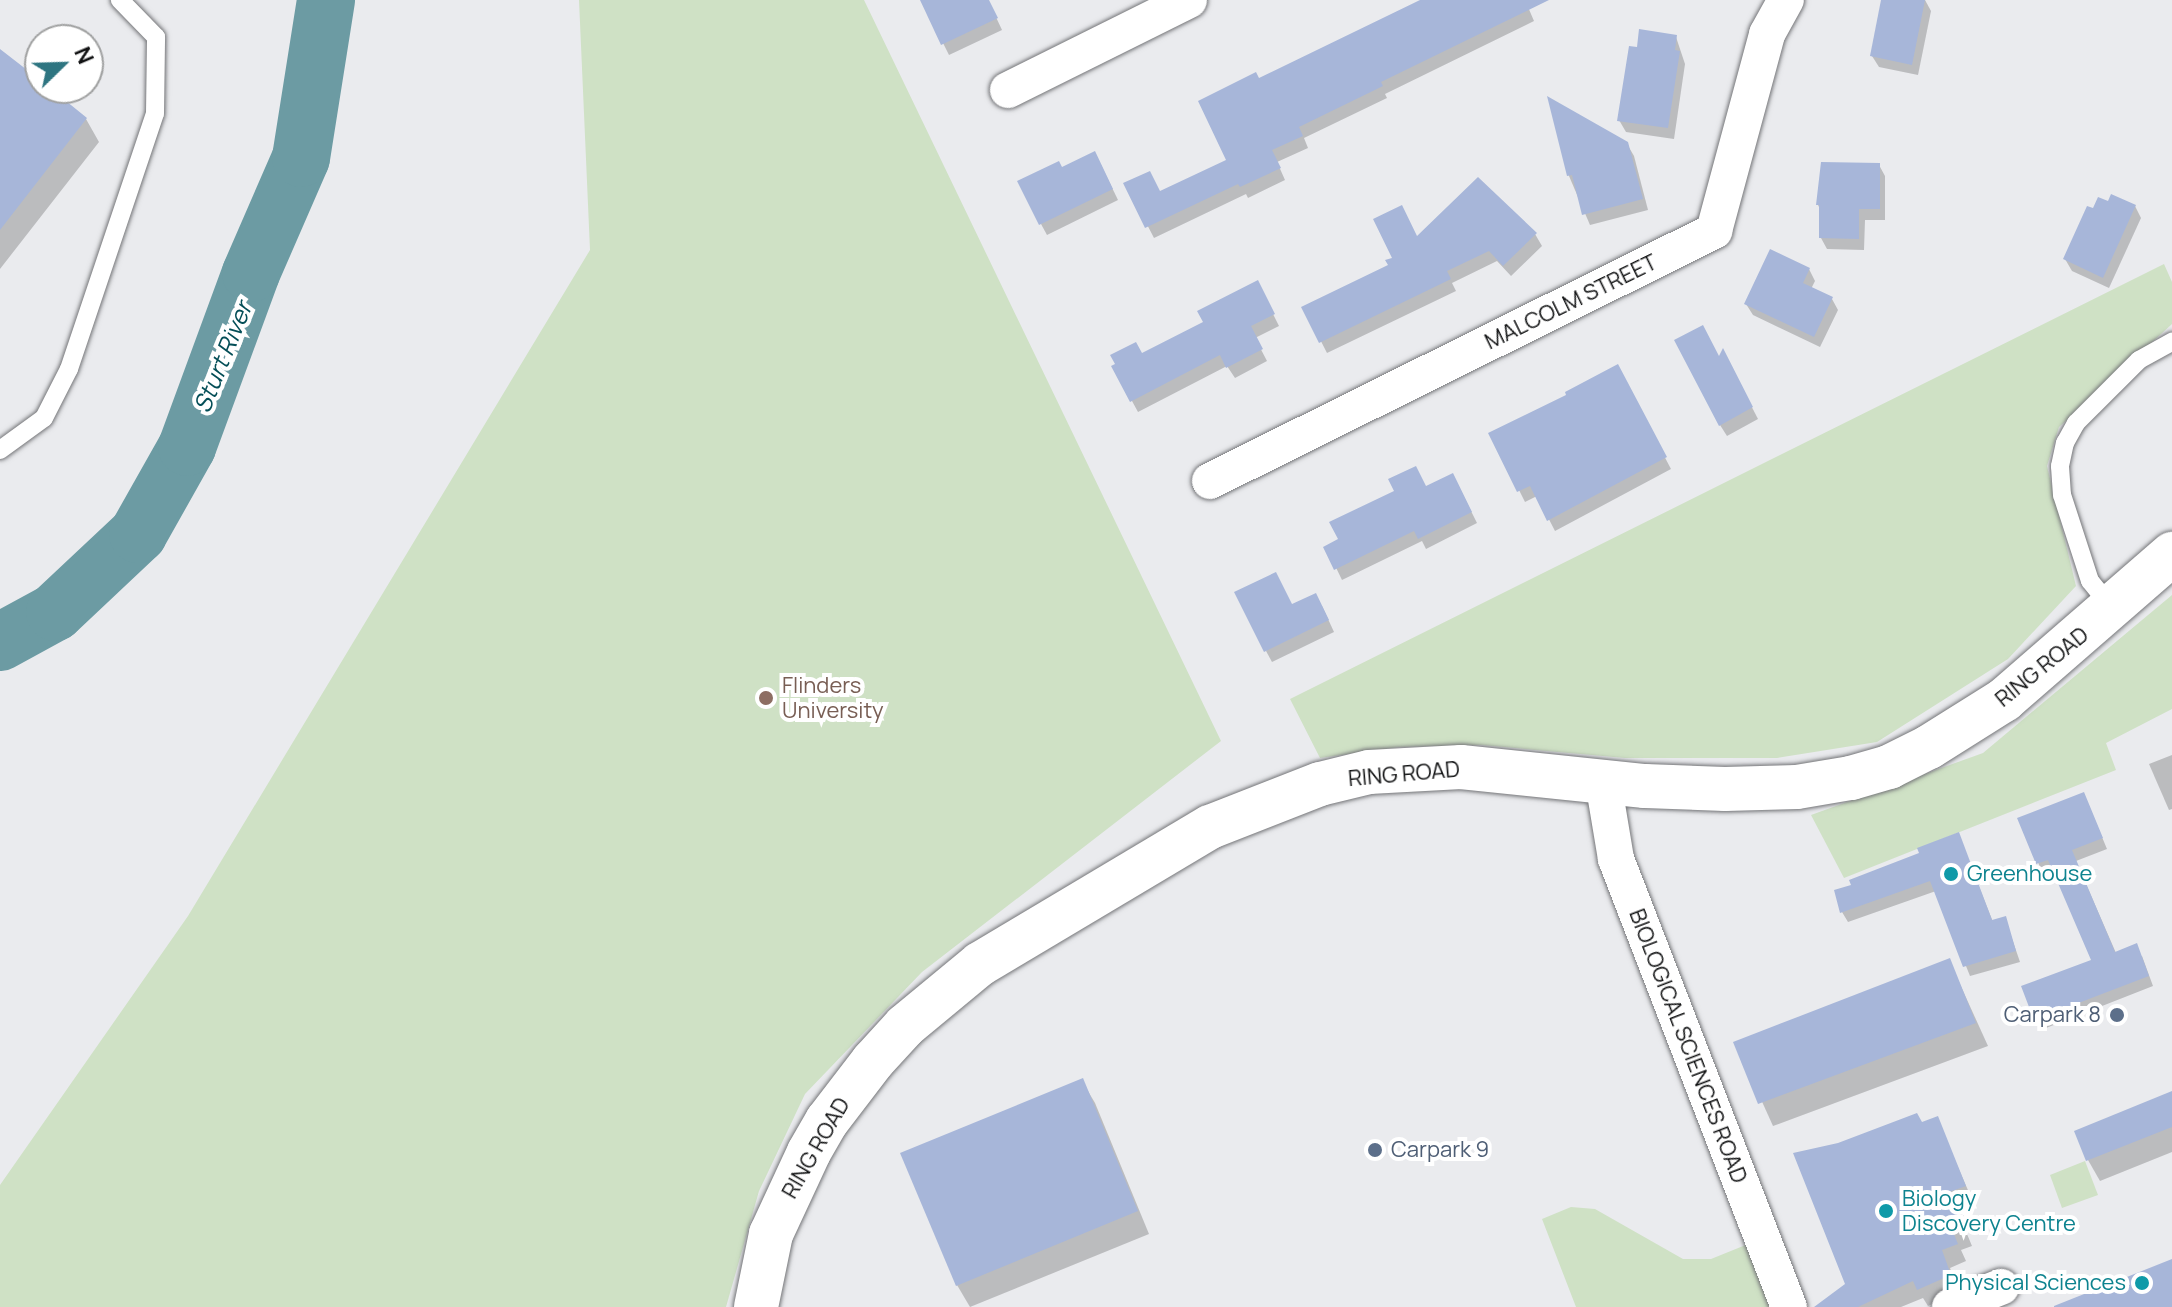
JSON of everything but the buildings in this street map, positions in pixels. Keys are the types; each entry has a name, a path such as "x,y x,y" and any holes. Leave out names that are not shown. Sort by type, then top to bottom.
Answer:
{"street":[{"path":"1008,90 1189,0"},
{"name":"MALCOLM STREET","path":"1210,481 1714,231 1767,34 1786,0"},
{"name":"RING ROAD","path":"756,1307 771,1234 788,1193 827,1121 873,1061 949,987 1109,884 1210,827 1265,803 1320,784 1369,772 1461,767 1725,789 1797,787 1889,767 1929,747 2004,700 2172,554"},
{"name":"BIOLOGICAL SCIENCES ROAD","path":"1603,781 1616,859 1789,1307"},
{"path":"1950,1307 2001,1287"}],"lane":[{"path":"0,450 44,418 69,369 155,113 156,37 120,0"},
{"path":"2112,608 2090,581 2076,541 2062,495 2063,454 2076,423 2139,360 2172,342"}],"green space":[{"path":"579,0 864,0 1221,741 922,972 805,1094 759,1191 726,1307 0,1307 0,1185 188,916 590,250"},
{"path":"2164,264 2172,282 2172,324 2059,427 2047,466 2076,586 2008,659 1877,742 1777,758 1625,758 1481,745 1399,747 1320,758 1290,699"},
{"path":"2172,595 2172,709 2106,743 2116,770 1844,878 1811,815 1983,753"},
{"path":"2085,1161 2098,1195 2062,1208 2050,1175"},
{"path":"1571,1207 1595,1209 1683,1259 1711,1259 1763,1238 1789,1307 1576,1307 1542,1219"}],"waterway":[{"name":"Sturt River","path":"0,642 55,612 138,534 187,447 251,273 301,158 326,0"}],"place":[{"name":"Flinders University","path":"766,698"},
{"name":"Greenhouse","path":"1951,874"},
{"name":"Carpark 8","path":"2117,1015"},
{"name":"Carpark 9","path":"1375,1150"},
{"name":"Biology Discovery Centre","path":"1886,1211"},
{"name":"Physical Sciences","path":"2142,1283"}]}
